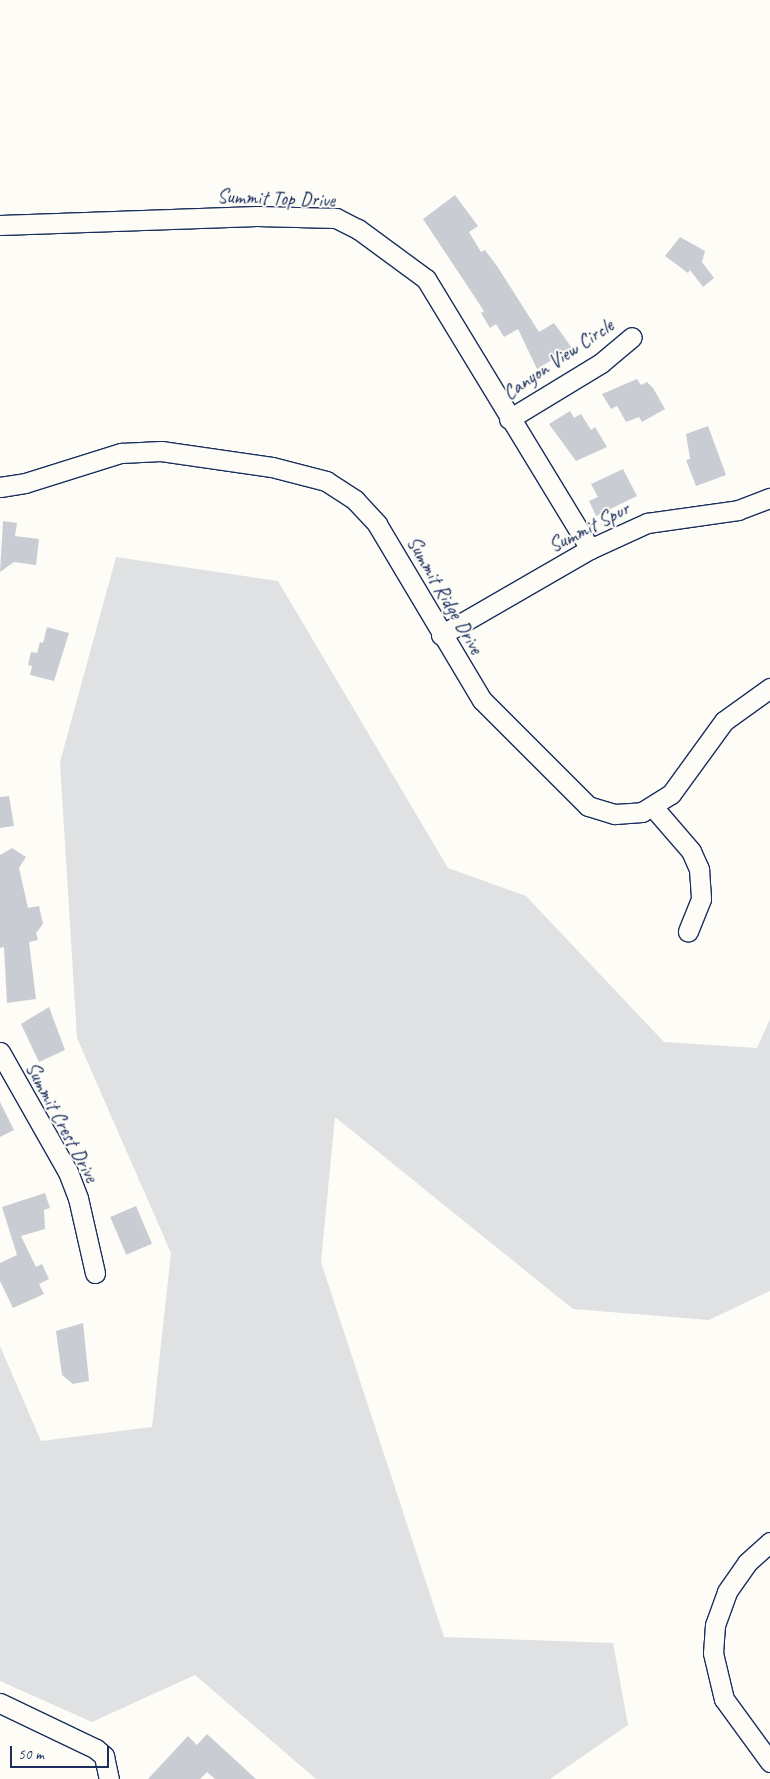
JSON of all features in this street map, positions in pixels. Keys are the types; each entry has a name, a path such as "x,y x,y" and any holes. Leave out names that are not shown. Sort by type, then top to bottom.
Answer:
{"street":[{"name":"Summit Top Drive","path":"0,225 257,216 336,218 384,245 426,279 509,419 590,549"},
{"name":"Canyon View Circle","path":"509,419 601,363 632,337"},
{"name":"Summit Ridge Drive","path":"0,486 25,483 121,453 161,451 310,474 342,490 367,511 482,700 588,806 615,814 653,807 671,794 724,722 770,688"},
{"name":"Summit Spur","path":"442,635 590,549 647,523 738,510 770,498"},
{"path":"653,807 691,851 699,869 701,899 688,932"},
{"name":"Summit Crest Drive","path":"0,1052 68,1172 78,1198 94,1273"},
{"path":"770,1542 748,1563 728,1592 715,1625 713,1653 724,1699 770,1762"},
{"path":"0,1704 72,1735 104,1756 109,1779"}],"shaded area":[{"path":"116,557 278,581 448,868 526,896 664,1042 757,1048 770,1019 770,1291 709,1320 573,1309 335,1117 321,1262 444,1637 613,1643 628,1725 550,1779 316,1779 195,1675 92,1722 0,1681 0,1346 41,1441 152,1427 171,1253 77,1038 60,762"}],"building":[{"path":"455,195 478,226 469,232 481,252 485,250 497,266 539,332 554,323 572,348 537,369 518,329 504,337 496,324 490,328 481,313 484,311 423,219"},
{"path":"680,237 705,251 702,262 714,278 703,287 690,270 688,273 665,256"},
{"path":"637,379 641,385 647,382 653,388 665,409 642,422 639,417 626,422 617,406 611,409 602,394"},
{"path":"570,411 574,418 581,414 591,430 595,427 607,447 576,461 549,424"},
{"path":"708,426 726,475 696,486 686,460 690,459 686,434"},
{"path":"623,469 637,496 596,516 589,501 598,497 591,484"},
{"path":"3,521 17,523 15,536 39,539 36,565 14,562 0,572"},
{"path":"47,627 69,633 54,681 30,675 32,666 28,665 31,652 37,653 40,642 43,643"},
{"path":"9,796 14,826 0,828 0,797"},
{"path":"12,848 26,857 19,868 28,908 39,906 43,924 36,933 38,940 29,942 36,999 7,1003 4,947 0,948 0,855"},
{"path":"49,1007 65,1050 39,1062 21,1024"},
{"path":"0,1102 14,1130 0,1137"},
{"path":"45,1193 50,1208 44,1210 45,1229 21,1236 36,1267 42,1264 49,1279 39,1284 44,1294 13,1308 0,1281 0,1263 17,1255 2,1207"},
{"path":"136,1206 152,1244 126,1255 110,1217"},
{"path":"83,1323 89,1381 73,1384 62,1375 56,1331"},
{"path":"207,1734 256,1779 215,1779 207,1772 200,1779 148,1779 188,1736 197,1745"}]}
